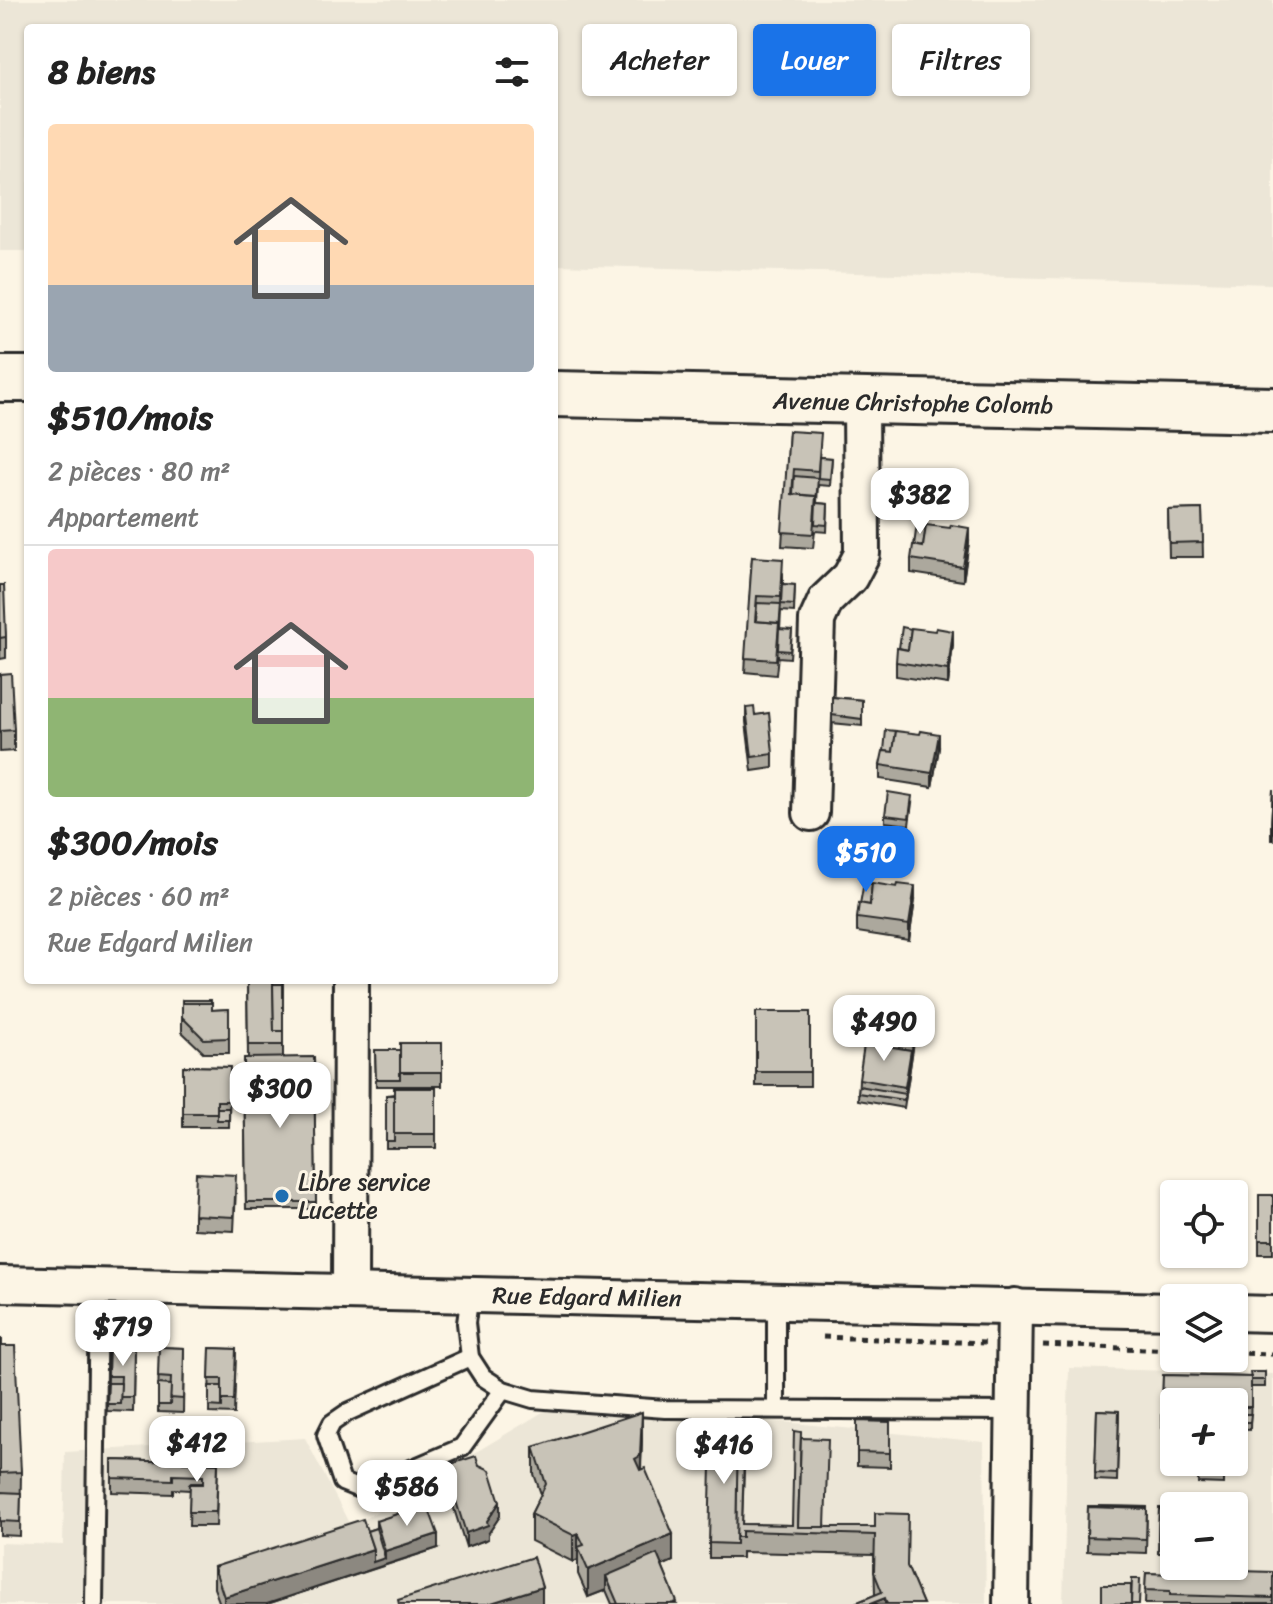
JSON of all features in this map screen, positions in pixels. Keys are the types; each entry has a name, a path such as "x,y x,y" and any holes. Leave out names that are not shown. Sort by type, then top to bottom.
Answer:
{"street":[{"path":"0,379 24,379"},
{"name":"Avenue Christophe Colomb","path":"558,394 1273,410"},
{"path":"811,813 817,620 826,600 850,577 862,554 861,403"},
{"path":"350,1292 351,984"},
{"name":"Rue Edgard Milien","path":"0,1284 1160,1311"},
{"path":"1011,1604 1015,1306"},
{"path":"1248,1313 1273,1314"}],"lane":[{"path":"94,1604 98,1286"},
{"path":"470,1294 466,1323 470,1357 483,1377 503,1390 533,1399 665,1409 1013,1411"},
{"path":"776,1301 776,1409"},
{"path":"470,1357 348,1412 332,1423 326,1435 342,1482 362,1490 462,1447 503,1390"}],"path":[{"path":"1248,1353 1273,1354"}],"shaded area":[{"path":"0,0 1273,0 1273,284 558,265 558,24 24,24 24,251 0,251"},
{"path":"1069,1368 1273,1374 1273,1604 1063,1604"},
{"path":"563,1400 984,1442 986,1604 0,1604 0,1543 63,1545 65,1452 305,1438 351,1527"}],"building":[{"path":"789,431 821,433 818,471 794,469 792,494 816,496 813,534 782,532"},
{"path":"819,457 832,458 830,479 818,478"},
{"path":"794,476 818,478 816,503 816,496 793,494"},
{"path":"816,503 828,504 827,525 815,524"},
{"path":"1202,509 1203,542 1169,543 1168,510"},
{"path":"917,524 926,526 923,547 914,545"},
{"path":"926,525 969,528 963,567 911,559 913,545 923,547"},
{"path":"752,557 783,559 781,597 757,596 755,621 779,623 776,660 745,658"},
{"path":"782,584 795,585 794,605 781,604"},
{"path":"0,585 4,585 6,637 0,638"},
{"path":"757,603 781,604 779,629 779,623 756,621"},
{"path":"902,627 911,629 908,650 899,648"},
{"path":"911,628 953,631 948,670 896,662 897,648 908,650"},
{"path":"779,629 792,630 790,651 778,650"},
{"path":"11,673 14,730 0,731 0,674"},
{"path":"832,697 862,700 862,719 832,715"},
{"path":"754,707 755,715 769,713 773,754 752,757 746,708"},
{"path":"886,730 896,731 893,752 884,751"},
{"path":"896,731 939,734 932,773 880,765 883,751 893,752"},
{"path":"888,792 912,796 909,818 885,815"},
{"path":"864,882 872,884 870,905 860,904"},
{"path":"872,883 915,886 909,925 857,918 859,903 870,905"},
{"path":"247,984 273,984 274,1031 283,1031 283,1045 248,1045"},
{"path":"273,984 283,984 283,1031 274,1031"},
{"path":"182,1000 211,1000 211,1003 182,1003"},
{"path":"182,1003 212,1003 212,1010 229,1009 229,1038 204,1039 182,1017"},
{"path":"756,1012 810,1012 810,1072 756,1072"},
{"path":"867,1033 913,1041 911,1057 911,1050 886,1047 886,1041 867,1038"},
{"path":"865,1038 886,1041 886,1046 911,1050 905,1087 859,1079"},
{"path":"400,1043 442,1043 442,1072 400,1072"},
{"path":"375,1050 400,1050 400,1079 376,1079"},
{"path":"314,1057 316,1202 246,1202 244,1058"},
{"path":"183,1066 230,1067 229,1101 217,1101 217,1113 183,1113"},
{"path":"859,1086 905,1094 904,1100 858,1093"},
{"path":"394,1088 436,1088 436,1134 394,1134"},
{"path":"386,1095 394,1095 394,1141 386,1141"},
{"path":"217,1108 229,1108 229,1120 217,1120"},
{"path":"196,1173 236,1175 234,1217 194,1215"},
{"path":"1259,1195 1273,1195 1273,1240 1259,1240"},
{"path":"0,1339 2,1346 15,1346 21,1472 0,1473"},
{"path":"109,1346 134,1346 133,1397 120,1397 121,1376 108,1376"},
{"path":"159,1347 184,1348 183,1399 170,1398 171,1378 158,1377"},
{"path":"210,1348 236,1349 234,1400 222,1400 222,1379 209,1379"},
{"path":"1250,1372 1265,1372 1265,1380 1251,1380"},
{"path":"1163,1375 1251,1377 1251,1407 1248,1407 1248,1388 1163,1388"},
{"path":"108,1383 121,1383 120,1404 107,1404"},
{"path":"158,1384 171,1385 170,1405 158,1405"},
{"path":"209,1386 222,1386 222,1407 209,1406"},
{"path":"1097,1410 1119,1411 1117,1474 1095,1473"},
{"path":"642,1412 640,1456 635,1459 640,1470 645,1468 673,1534 588,1570 578,1547 584,1545 578,1533 573,1535 531,1514 546,1484 534,1447"},
{"path":"738,1421 745,1421 742,1524 792,1525 794,1431 801,1432 798,1527 875,1527 875,1513 908,1514 907,1566 923,1604 887,1604 885,1598 870,1604 853,1604 882,1592 874,1572 875,1535 742,1531 742,1537 736,1537"},
{"path":"857,1421 890,1422 890,1453 857,1452"},
{"path":"712,1427 738,1428 736,1544 709,1543"},
{"path":"801,1438 828,1439 825,1527 798,1527"},
{"path":"476,1456 479,1465 490,1470 500,1502 487,1521 488,1525 466,1533 445,1466"},
{"path":"112,1460 218,1463 216,1512 189,1512 190,1484 203,1484 203,1476 173,1475 173,1480 112,1478"},
{"path":"0,1492 21,1493 20,1522 0,1521"},
{"path":"427,1504 438,1534 385,1551 376,1521"},
{"path":"1088,1507 1147,1507 1147,1509"},
{"path":"1088,1507 1147,1509 1146,1539 1087,1537"},
{"path":"1159,1509 1160,1539 1158,1539"},
{"path":"363,1519 373,1549 224,1597 214,1567"},
{"path":"376,1528 385,1558 373,1562 373,1549 367,1531"},
{"path":"657,1554 677,1602 618,1604 606,1576"},
{"path":"533,1557 542,1587 488,1604 399,1604 398,1600"},
{"path":"1248,1571 1273,1572 1273,1598 1170,1595 1170,1591 1145,1590 1146,1573 1160,1574 1160,1580 1248,1580"},
{"path":"1132,1579 1140,1579 1139,1604 1131,1604"},
{"path":"1102,1585 1131,1585 1131,1604 1102,1604"}],"place":[{"name":"Libre service Lucette","path":"282,1196"}]}
